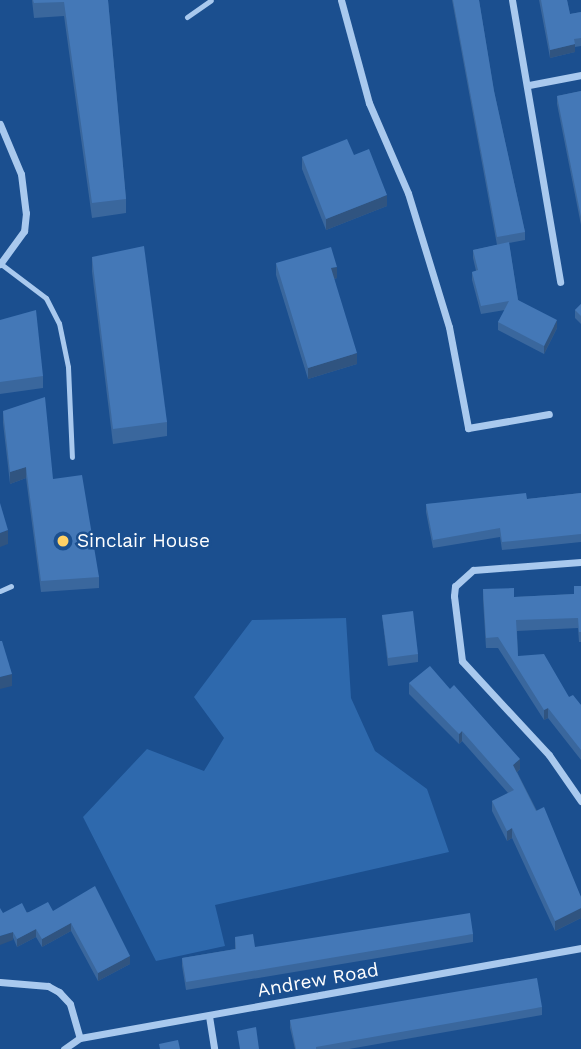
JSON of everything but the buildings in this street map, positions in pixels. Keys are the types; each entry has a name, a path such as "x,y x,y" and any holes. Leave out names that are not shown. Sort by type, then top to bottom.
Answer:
{"street":[{"path":"341,0 369,103 408,193 449,327 468,428 549,414"},
{"path":"512,0 529,85 560,282"},
{"path":"529,85 581,75"},
{"path":"0,124 20,174 26,213 24,231 0,264"},
{"path":"581,562 488,567 463,576 454,596 459,653 467,668 549,755 581,801"},
{"name":"Andrew Road","path":"64,1049 80,1038 581,948"},
{"path":"0,982 48,986 59,992 70,1004 80,1038"},
{"path":"209,1016 214,1049"}],"lane":[{"path":"187,17 211,0"},
{"path":"0,264 46,298 59,323 68,367 72,457"},
{"path":"0,591 11,586"}],"shaded area":[{"path":"346,618 351,698 375,751 427,789 449,852 215,905 225,946 156,961 83,817 147,749 204,771 224,738 194,697 252,620"}],"place":[{"name":"Sinclair House","path":"63,541"}]}
